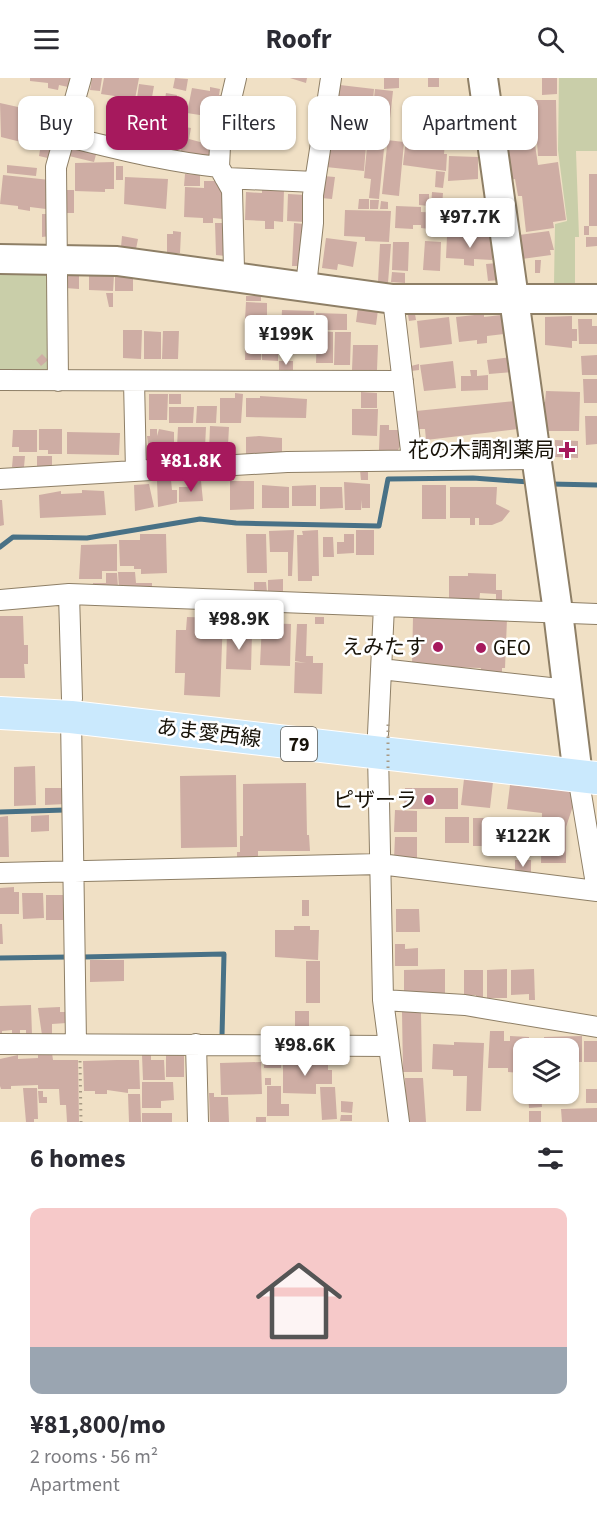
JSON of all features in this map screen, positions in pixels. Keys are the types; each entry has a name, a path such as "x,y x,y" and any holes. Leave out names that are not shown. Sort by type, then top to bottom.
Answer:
{"main road":[{"name":"あま愛西線","path":"0,696 72,708 587,767"},
{"name":"あま愛西線","path":"0,713 72,708"}],"street":[{"path":"76,96 81,78"},
{"path":"306,286 315,183 331,78"},
{"path":"0,873 380,864 597,890 587,767 568,690 483,78"},
{"path":"229,80 220,146 222,172 232,190 234,269 231,278"},
{"path":"94,143 131,152 162,156 183,164 222,172 315,183"},
{"path":"58,381 56,167 60,150"},
{"path":"0,259 117,261 393,299 597,299"},
{"path":"393,299 412,459"},
{"path":"0,380 403,381"},
{"path":"134,381 136,471"},
{"path":"0,479 287,462 536,459"},
{"path":"0,600 69,594 597,614"},
{"path":"69,594 78,1043"},
{"path":"384,606 381,669 383,744 380,864 383,1000 399,1122"},
{"path":"381,669 568,690"},
{"path":"383,1000 465,1005 597,1027"},
{"path":"0,1044 388,1046"},
{"path":"196,1044 198,1122"}],"path":[{"path":"78,1043 81,1122"}],"green space":[{"path":"559,78 597,78 597,151 576,151 579,237 575,237 575,283 554,284 555,224 567,221 558,150"},
{"path":"0,271 52,272 52,370 0,370"}],"building":[{"path":"30,78 70,78 68,87 59,85 58,90 48,88 48,83 30,81"},
{"path":"92,78 102,78 100,91 90,90"},
{"path":"104,78 139,78 136,96 101,94"},
{"path":"175,78 188,79 186,91 173,88"},
{"path":"290,78 307,78 306,83"},
{"path":"384,78 399,78 399,88 384,89"},
{"path":"428,78 439,78 439,87 428,87"},
{"path":"542,78 557,78 557,94 542,95"},
{"path":"139,84 154,86 152,96 137,96"},
{"path":"340,85 374,89 373,96 339,96"},
{"path":"210,87 220,89 219,95 223,96 200,96 200,115 188,113 192,88 210,91"},
{"path":"375,89 393,91 390,119 390,96 374,96"},
{"path":"166,93 177,95 177,96 166,96"},
{"path":"538,100 556,100 557,156 538,156"},
{"path":"0,103 18,107 18,141 1,137"},
{"path":"188,128 191,128 189,139 200,142 200,150 210,150 208,161 180,156 181,150 188,150"},
{"path":"390,140 402,142 399,196 382,194 387,150 390,150"},
{"path":"40,150 54,150 52,159 39,156"},
{"path":"70,150 97,151 94,162 69,156"},
{"path":"327,150 366,150 364,171 326,167"},
{"path":"367,150 384,150 379,199 369,198 371,179 364,178"},
{"path":"405,150 444,150 444,154 447,154 446,171 403,165"},
{"path":"507,150 536,150 538,165 558,162 566,220 553,222 554,228 526,232 522,196 518,196 515,179 509,180"},
{"path":"449,156 478,157 478,179 448,181"},
{"path":"114,162 114,189 105,189 105,192 75,191 75,163"},
{"path":"7,165 37,168 36,176 7,173"},
{"path":"116,166 123,166 123,180 116,180"},
{"path":"436,171 445,172 443,188 435,187"},
{"path":"185,174 200,175 200,186 184,186"},
{"path":"589,174 597,174 597,226 589,226"},
{"path":"3,175 50,180 46,209 30,207 30,211 18,209 18,206 0,204"},
{"path":"323,176 335,177 332,199 321,198"},
{"path":"125,177 168,179 166,209 124,204"},
{"path":"204,181 220,181 220,189 223,189 223,219 213,218 213,223 203,223 203,218 184,217 185,187 204,188"},
{"path":"64,190 74,190 74,213 64,213"},
{"path":"262,190 284,190 283,222 274,221 274,229 265,229 265,221 245,220 246,192 262,193"},
{"path":"432,192 443,193 442,207 431,207"},
{"path":"288,194 306,195 305,222 287,221"},
{"path":"419,194 429,194 429,206 419,205"},
{"path":"359,199 369,199 369,209 358,209"},
{"path":"370,200 379,200 378,209 370,209"},
{"path":"381,201 388,202 388,209 380,209"},
{"path":"396,206 421,207 421,212 445,213 444,233 430,232 430,229 421,228 421,225 413,225 413,229 395,228"},
{"path":"345,210 391,211 389,242 365,241 365,237 344,236"},
{"path":"42,214 50,214 50,236 42,237"},
{"path":"215,223 227,223 226,256 216,255"},
{"path":"294,223 304,224 302,266 292,266"},
{"path":"584,226 589,226 589,235 584,235"},
{"path":"173,231 181,232 180,253 167,253 167,234 173,234"},
{"path":"549,231 554,250 550,250 551,255 522,259 519,235"},
{"path":"122,236 138,239 136,249 121,247"},
{"path":"447,236 493,237 492,260 474,259 474,266 464,265 464,259 446,258"},
{"path":"586,237 597,237 597,246 586,247"},
{"path":"326,238 357,242 353,267 338,264 337,270 322,268"},
{"path":"425,241 441,242 440,271 423,270"},
{"path":"393,242 409,242 408,271 392,270"},
{"path":"380,244 391,244 388,283 378,282"},
{"path":"535,260 541,260 540,273 535,273"},
{"path":"497,263 499,280 488,281 486,264"},
{"path":"392,272 405,273 405,283 391,282"},
{"path":"66,274 79,274 79,289 65,288"},
{"path":"89,275 114,275 113,291 89,290"},
{"path":"115,277 133,277 133,291 115,291"},
{"path":"106,293 113,293 113,307 109,307"},
{"path":"246,296 261,296 261,301 246,301"},
{"path":"246,302 267,303 267,320 245,320"},
{"path":"358,307 378,310 376,325 356,322"},
{"path":"282,310 314,311 313,332 281,332"},
{"path":"316,313 347,314 347,330 316,330"},
{"path":"415,314 416,320 409,321 408,315"},
{"path":"484,314 484,317 501,315 504,334 487,336 487,343 477,344 477,340 459,342 456,317"},
{"path":"572,316 572,329 577,329 577,341 572,341 572,348 545,345 545,317"},
{"path":"449,317 452,344 420,348 417,321"},
{"path":"578,319 592,319 592,326 597,326 597,344 579,344"},
{"path":"246,327 261,327 261,360 245,360"},
{"path":"262,328 278,328 278,361 262,360"},
{"path":"123,330 142,330 141,359 123,358"},
{"path":"144,331 161,332 161,359 144,359"},
{"path":"163,331 179,331 178,359 162,359"},
{"path":"317,331 333,332 333,363 316,363"},
{"path":"335,332 351,332 350,365 334,365"},
{"path":"353,345 378,345 377,370 352,370"},
{"path":"42,354 48,360 41,366 36,360"},
{"path":"597,355 597,375 582,375 581,356"},
{"path":"512,357 513,372 489,374 487,360"},
{"path":"279,361 293,361 293,371 279,371"},
{"path":"453,361 456,388 424,391 420,365"},
{"path":"419,364 419,370 411,371 411,366"},
{"path":"470,370 477,370 477,376 488,375 488,390 461,391 461,376 471,376"},
{"path":"583,379 597,379 597,403 584,403"},
{"path":"546,391 580,392 579,431 544,431 540,402 545,402"},
{"path":"361,392 377,393 377,408 361,408"},
{"path":"235,393 243,394 241,423 220,423 220,398 235,398"},
{"path":"149,394 168,394 167,420 149,420"},
{"path":"169,394 181,394 181,404 169,404"},
{"path":"260,396 307,399 306,418 246,417 246,398 260,398"},
{"path":"515,401 518,429 426,440 425,429 418,429 416,411"},
{"path":"197,406 217,406 216,423 196,423"},
{"path":"169,407 194,407 193,423 169,423"},
{"path":"352,409 378,409 377,436 352,435"},
{"path":"585,416 597,416 597,444 586,445"},
{"path":"380,425 389,425 389,430 399,430 401,444 398,450 379,450"},
{"path":"210,426 229,427 228,445 223,445 223,451 209,451"},
{"path":"178,427 206,427 205,448 177,447"},
{"path":"39,429 62,429 62,454 48,454 48,450 39,450"},
{"path":"150,429 157,429 157,436 159,429 174,432 174,449 158,449 158,454 149,453 147,436 150,436"},
{"path":"13,430 37,430 37,452 19,452 19,447 12,447"},
{"path":"67,432 120,433 119,455 67,454"},
{"path":"246,437 282,438 282,458 246,457"},
{"path":"555,440 578,441 578,458 555,457"},
{"path":"210,453 221,454 221,458 210,458"},
{"path":"13,456 25,456 24,467 12,467"},
{"path":"37,456 52,456 52,466 37,466"},
{"path":"360,470 368,470 368,480 361,480"},
{"path":"171,480 172,490 177,490 177,503 158,507 157,481"},
{"path":"201,481 203,501 179,502 179,487 188,487 188,482"},
{"path":"230,481 254,481 254,509 230,510"},
{"path":"344,482 370,484 370,508 362,508 362,500 361,510 345,510"},
{"path":"149,484 154,507 135,511 134,485"},
{"path":"262,485 289,487 289,508 262,508"},
{"path":"316,485 316,506 292,506 292,486"},
{"path":"422,485 446,485 446,519 422,519"},
{"path":"320,487 342,487 343,508 320,509"},
{"path":"450,487 497,487 496,504 510,511 502,521 492,525 479,525 479,518 475,518 475,525 470,525 470,518 450,518"},
{"path":"82,490 104,491 106,515 40,518 39,495 61,491 61,494 82,493"},
{"path":"0,500 2,500 4,525 0,526"},
{"path":"294,530 292,576 288,576 288,552 270,552 269,531"},
{"path":"318,530 319,576 312,576 312,581 298,581 297,535 303,535 302,531"},
{"path":"356,530 374,530 374,555 356,555"},
{"path":"140,534 166,534 167,573 141,574 141,569 134,569 134,566 120,566 119,540 140,540"},
{"path":"246,534 266,534 267,573 247,573"},
{"path":"344,534 354,534 354,553 337,554 337,542 344,542"},
{"path":"323,537 333,537 334,557 323,557"},
{"path":"117,544 117,571 102,571 102,579 79,579 81,545"},
{"path":"118,572 135,572 136,583 152,583 152,588 119,589"},
{"path":"106,573 117,573 118,587 93,588 93,583 106,583"},
{"path":"468,573 496,574 496,590 502,590 502,603 496,603 496,594 480,593 479,603 472,603 472,599 449,599 449,576 468,576"},
{"path":"283,579 283,594 268,594 268,580"},
{"path":"254,582 266,582 267,592 254,592"},
{"path":"0,616 23,616 24,645 28,645 28,664 24,664 25,678 0,678"},
{"path":"187,617 223,618 220,697 184,695 185,673 175,673 176,630 186,630"},
{"path":"315,617 324,617 324,624 315,624"},
{"path":"413,617 507,619 505,668 502,668 502,675 480,675 481,668 412,666"},
{"path":"262,623 291,624 290,666 260,665"},
{"path":"297,624 307,624 306,656 313,656 313,663 323,663 322,694 294,693 295,662 306,663 295,661"},
{"path":"227,633 252,633 251,670 226,669"},
{"path":"35,766 36,805 14,806 14,767"},
{"path":"236,775 237,847 181,848 180,776"},
{"path":"464,779 493,782 490,808 461,805"},
{"path":"306,783 307,835 309,835 310,851 258,851 258,857 237,858 237,852 240,852 240,836 243,836 243,784"},
{"path":"510,785 570,791 573,806 566,827 566,863 541,863 542,813 507,809"},
{"path":"45,788 65,788 66,804 45,805"},
{"path":"405,788 458,788 458,809 404,809"},
{"path":"395,810 417,811 417,832 394,832"},
{"path":"49,815 49,831 31,832 31,816"},
{"path":"8,816 9,857 0,857 0,817"},
{"path":"445,817 469,817 469,843 445,843"},
{"path":"473,818 493,818 492,846 473,846"},
{"path":"515,818 538,818 534,848 515,848"},
{"path":"395,837 417,837 417,859 394,859"},
{"path":"515,860 531,860 531,875 515,875"},
{"path":"14,887 14,892 19,892 19,914 0,914 0,888"},
{"path":"22,893 43,893 44,918 23,919"},
{"path":"46,895 66,895 67,920 46,920"},
{"path":"302,900 309,900 309,916 302,916"},
{"path":"396,909 419,909 420,932 396,932"},
{"path":"0,924 2,924 3,944 0,944"},
{"path":"294,926 310,926 310,930 319,930 318,960 275,957 275,930 294,930"},
{"path":"395,944 405,944 405,949 418,948 418,966 395,966"},
{"path":"90,960 124,960 124,981 90,982"},
{"path":"306,961 320,961 320,1003 306,1003"},
{"path":"445,969 445,994 404,995 404,970"},
{"path":"507,969 507,998 487,998 487,970"},
{"path":"534,969 535,1000 529,1000 529,994 511,995 511,970"},
{"path":"464,970 483,970 483,999 476,999 476,995 464,995"},
{"path":"31,1005 32,1035 26,1035 26,1030 20,1030 20,1036 12,1036 12,1030 2,1031 2,1036 0,1036 0,1006"},
{"path":"60,1007 60,1012 66,1012 67,1023 52,1024 52,1035 42,1035 38,1008"},
{"path":"295,1011 309,1011 309,1037 295,1037"},
{"path":"402,1012 421,1012 422,1072 403,1072"},
{"path":"490,1031 504,1031 504,1041 510,1041 510,1036 529,1037 513,1038 513,1072 508,1072 508,1068 488,1068"},
{"path":"582,1036 582,1062 579,1062 579,1038 544,1037"},
{"path":"584,1041 597,1041 597,1062 584,1062"},
{"path":"454,1042 484,1043 481,1111 466,1111 467,1076 453,1076 453,1070 432,1069 433,1044 454,1045"},
{"path":"166,1051 184,1051 184,1077 166,1077"},
{"path":"52,1053 53,1060 78,1060 79,1122 67,1122 66,1105 60,1105 59,1089 38,1089 38,1085 11,1086 11,1089 1,1089 0,1059 18,1055 18,1059 38,1058 38,1054"},
{"path":"142,1055 151,1055 151,1060 164,1060 165,1080 143,1080"},
{"path":"264,1055 281,1055 281,1068 264,1068"},
{"path":"139,1060 140,1089 128,1089 128,1093 107,1090 107,1094 84,1091 83,1061"},
{"path":"298,1060 320,1060 320,1065 328,1065 328,1070 332,1070 332,1084 316,1084 316,1094 283,1093 283,1064 298,1065"},
{"path":"261,1062 262,1094 221,1095 220,1063"},
{"path":"265,1078 271,1078 271,1085 265,1085"},
{"path":"405,1078 423,1078 426,1122 406,1122"},
{"path":"142,1082 173,1082 174,1100 161,1101 161,1108 142,1108"},
{"path":"267,1086 281,1086 281,1104 289,1104 289,1116 267,1116"},
{"path":"320,1087 335,1087 337,1119 322,1120"},
{"path":"23,1088 37,1088 38,1119 34,1119 34,1122 26,1122"},
{"path":"586,1089 597,1089 597,1103 586,1103"},
{"path":"38,1091 43,1091 43,1097 47,1097 47,1103 39,1103"},
{"path":"209,1093 214,1093 214,1097 228,1097 229,1122 210,1122"},
{"path":"128,1094 140,1094 141,1122 129,1122"},
{"path":"341,1101 353,1102 352,1113 341,1112"},
{"path":"529,1104 542,1104 542,1107 529,1108"},
{"path":"597,1108 597,1122 562,1122 561,1109"},
{"path":"529,1111 541,1111 541,1122 529,1122"},
{"path":"142,1113 172,1113 172,1122 142,1122"},
{"path":"341,1115 352,1115 352,1121 340,1121"},
{"path":"256,1117 266,1117 266,1122 256,1122"}],"waterway":[{"path":"0,547 13,537 87,538 200,519 236,523 379,526 388,479 473,478 529,482"},
{"path":"551,484 597,485"},
{"path":"0,812 65,810"},
{"path":"83,957 224,954 222,1036"},
{"path":"0,958 69,957"}],"place":[{"name":"花の木調剤薬局","path":"567,450"},
{"name":"えみたす","path":"438,647"},
{"name":"GEO","path":"481,648"},
{"name":"ピザーラ","path":"429,800"}]}
